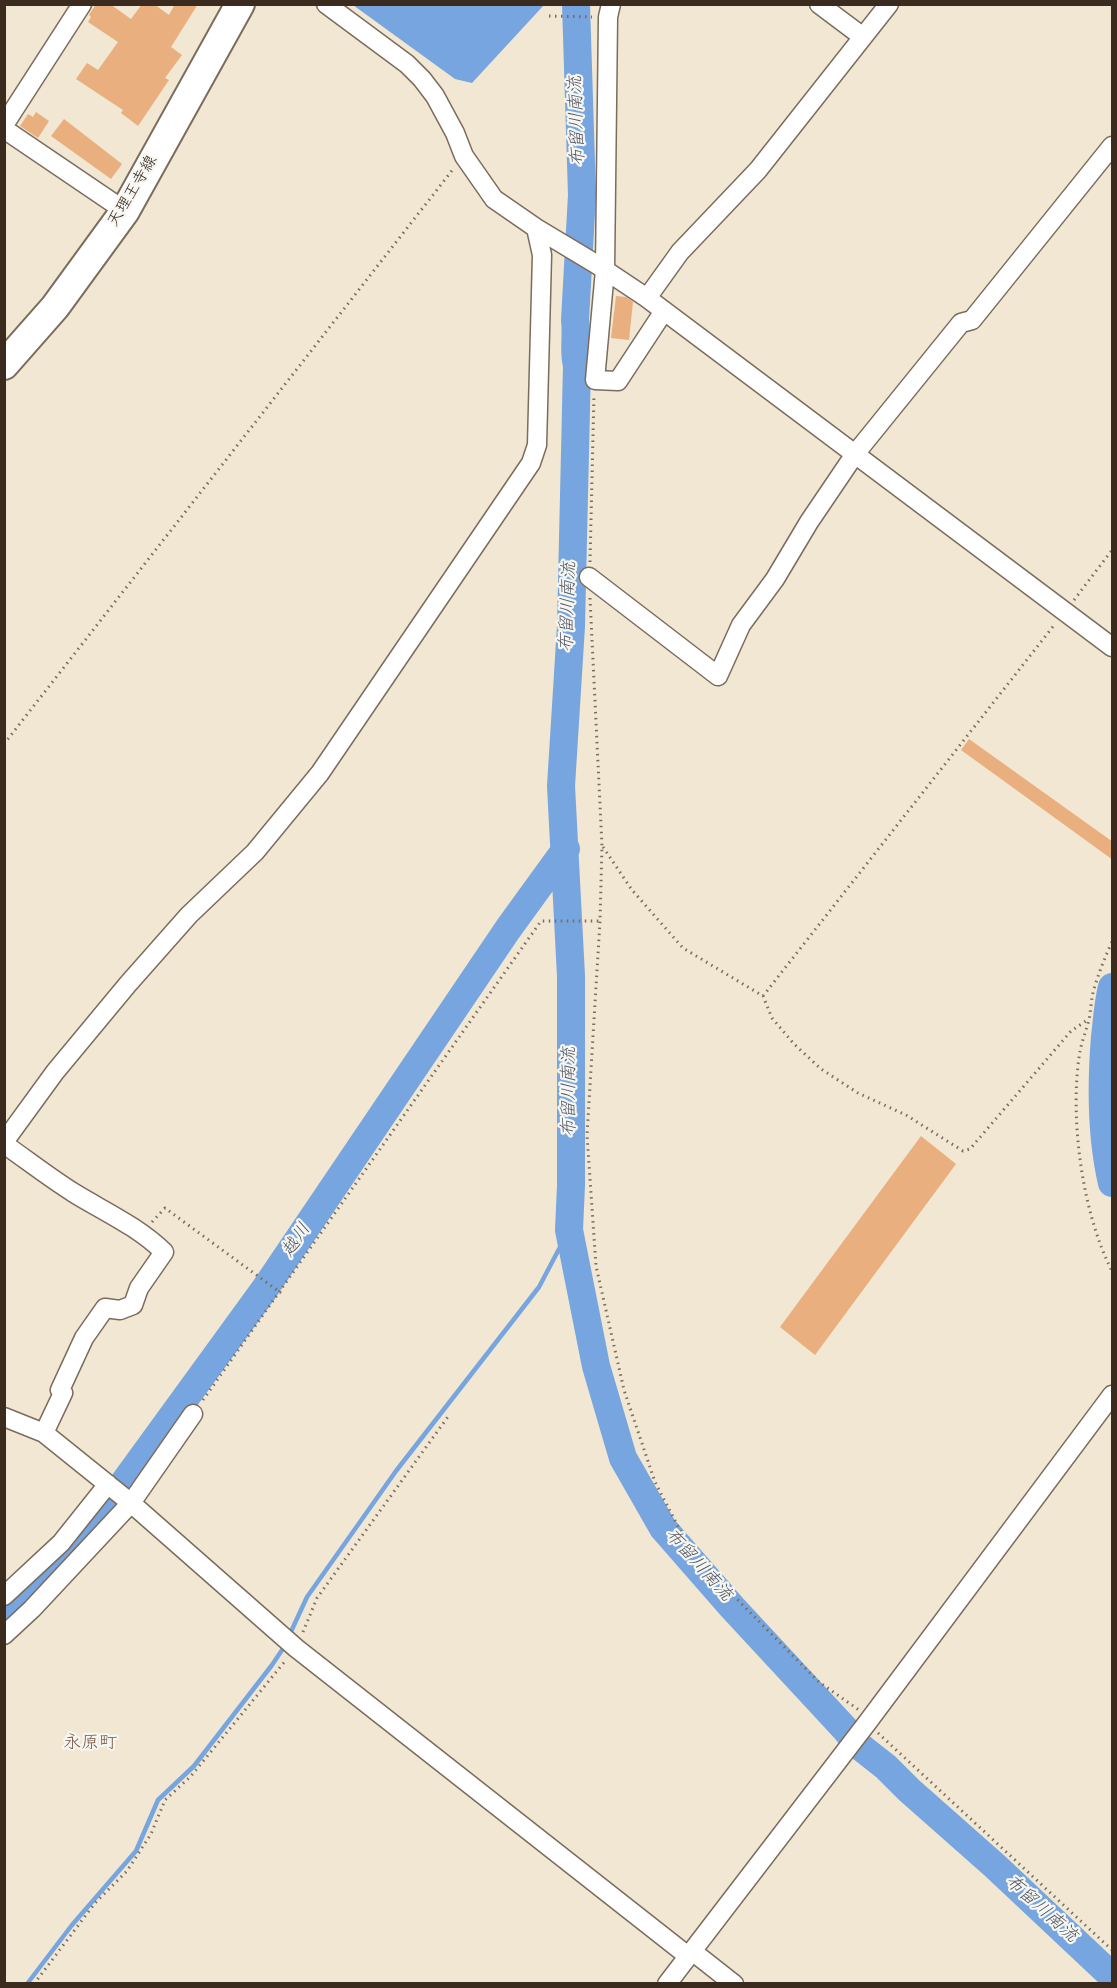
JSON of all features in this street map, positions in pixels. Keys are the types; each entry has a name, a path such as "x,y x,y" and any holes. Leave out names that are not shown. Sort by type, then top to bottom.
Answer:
{"main road":[{"name":"天理王寺線","path":"4,365 55,307 125,212 240,4"}],"street":[{"path":"82,4 4,127 125,212"},
{"path":"326,4 407,64 422,79 435,96 455,133 464,156 494,199 647,298 1113,647"},
{"path":"819,4 863,37"},
{"path":"647,298 680,252 758,170 889,4"},
{"path":"607,11 601,267 595,380 618,381 664,311"},
{"path":"589,577 718,676 741,625 775,579 809,522 855,454 961,323 972,320 1113,146"},
{"path":"44,1433 63,1393 60,1390 84,1338 105,1308 120,1310 133,1305 139,1288 164,1252 127,1222 73,1192 4,1143 55,1072 128,984 189,915 255,852 320,773 531,463 537,445 541,231"},
{"path":"667,1983 869,1721 1113,1395"},
{"path":"7,1628 131,1503 193,1414"},
{"path":"4,1417 44,1433 131,1503 296,1648 690,1954 734,1983"},
{"path":"4,1596 62,1544 108,1484"}],"path":[{"path":"549,16 607,11"},
{"path":"4,744 464,156"},
{"path":"595,380 589,577 602,846 600,921 587,1135 596,1266 624,1390 656,1482 684,1538 723,1584 819,1682 869,1721 1113,1950"},
{"path":"764,996 1113,550"},
{"path":"602,846 632,890 683,948 764,996 772,1018 794,1044 821,1070 858,1093 906,1115 963,1151 970,1149 1071,1031 1089,1018"},
{"path":"193,1414 281,1293 541,921 600,921"},
{"path":"1113,942 1102,962 1094,991 1080,1051 1077,1091 1080,1158 1095,1226 1104,1255 1113,1272"},
{"path":"143,1234 165,1208 281,1293"},
{"path":"34,1983 95,1903 127,1871 151,1834 165,1800 191,1776 296,1648 317,1598 450,1414"}],"water":[{"path":"353,5 544,5 472,83 455,79"}],"building":[{"path":"96,4 110,4 131,19 142,4 154,4 169,15 175,4 198,4 171,47 182,55 165,78 169,80 138,126 121,113 123,110 76,79 87,63 98,70 118,42 88,22 91,17 89,15"},
{"path":"36,112 49,121 38,138 20,126 28,114 33,117"},
{"path":"64,119 122,164 111,179 51,136"},
{"path":"616,296 626,297 633,302 629,340 611,338"},
{"path":"969,739 1113,842 1113,860 961,750"},
{"path":"921,1136 956,1164 815,1355 780,1327"}],"waterway":[{"name":"布留川南流","path":"576,4 582,195 575,320 577,365 571,626 561,786 571,976 569,1230 596,1366 623,1458 663,1528 858,1745 886,1767 995,1866 1112,1976"},
{"name":"越川","path":"4,1614 112,1499 264,1290 508,929 566,849"},
{"path":"1112,987 1105,1037 1103,1074 1104,1129 1112,1183"},
{"path":"289,1636 307,1597 396,1471 539,1287 569,1230"},
{"path":"27,1984 72,1925 136,1851 158,1800 194,1766 286,1644"}],"district":[{"name":"永原町","path":"90,1745"}]}
